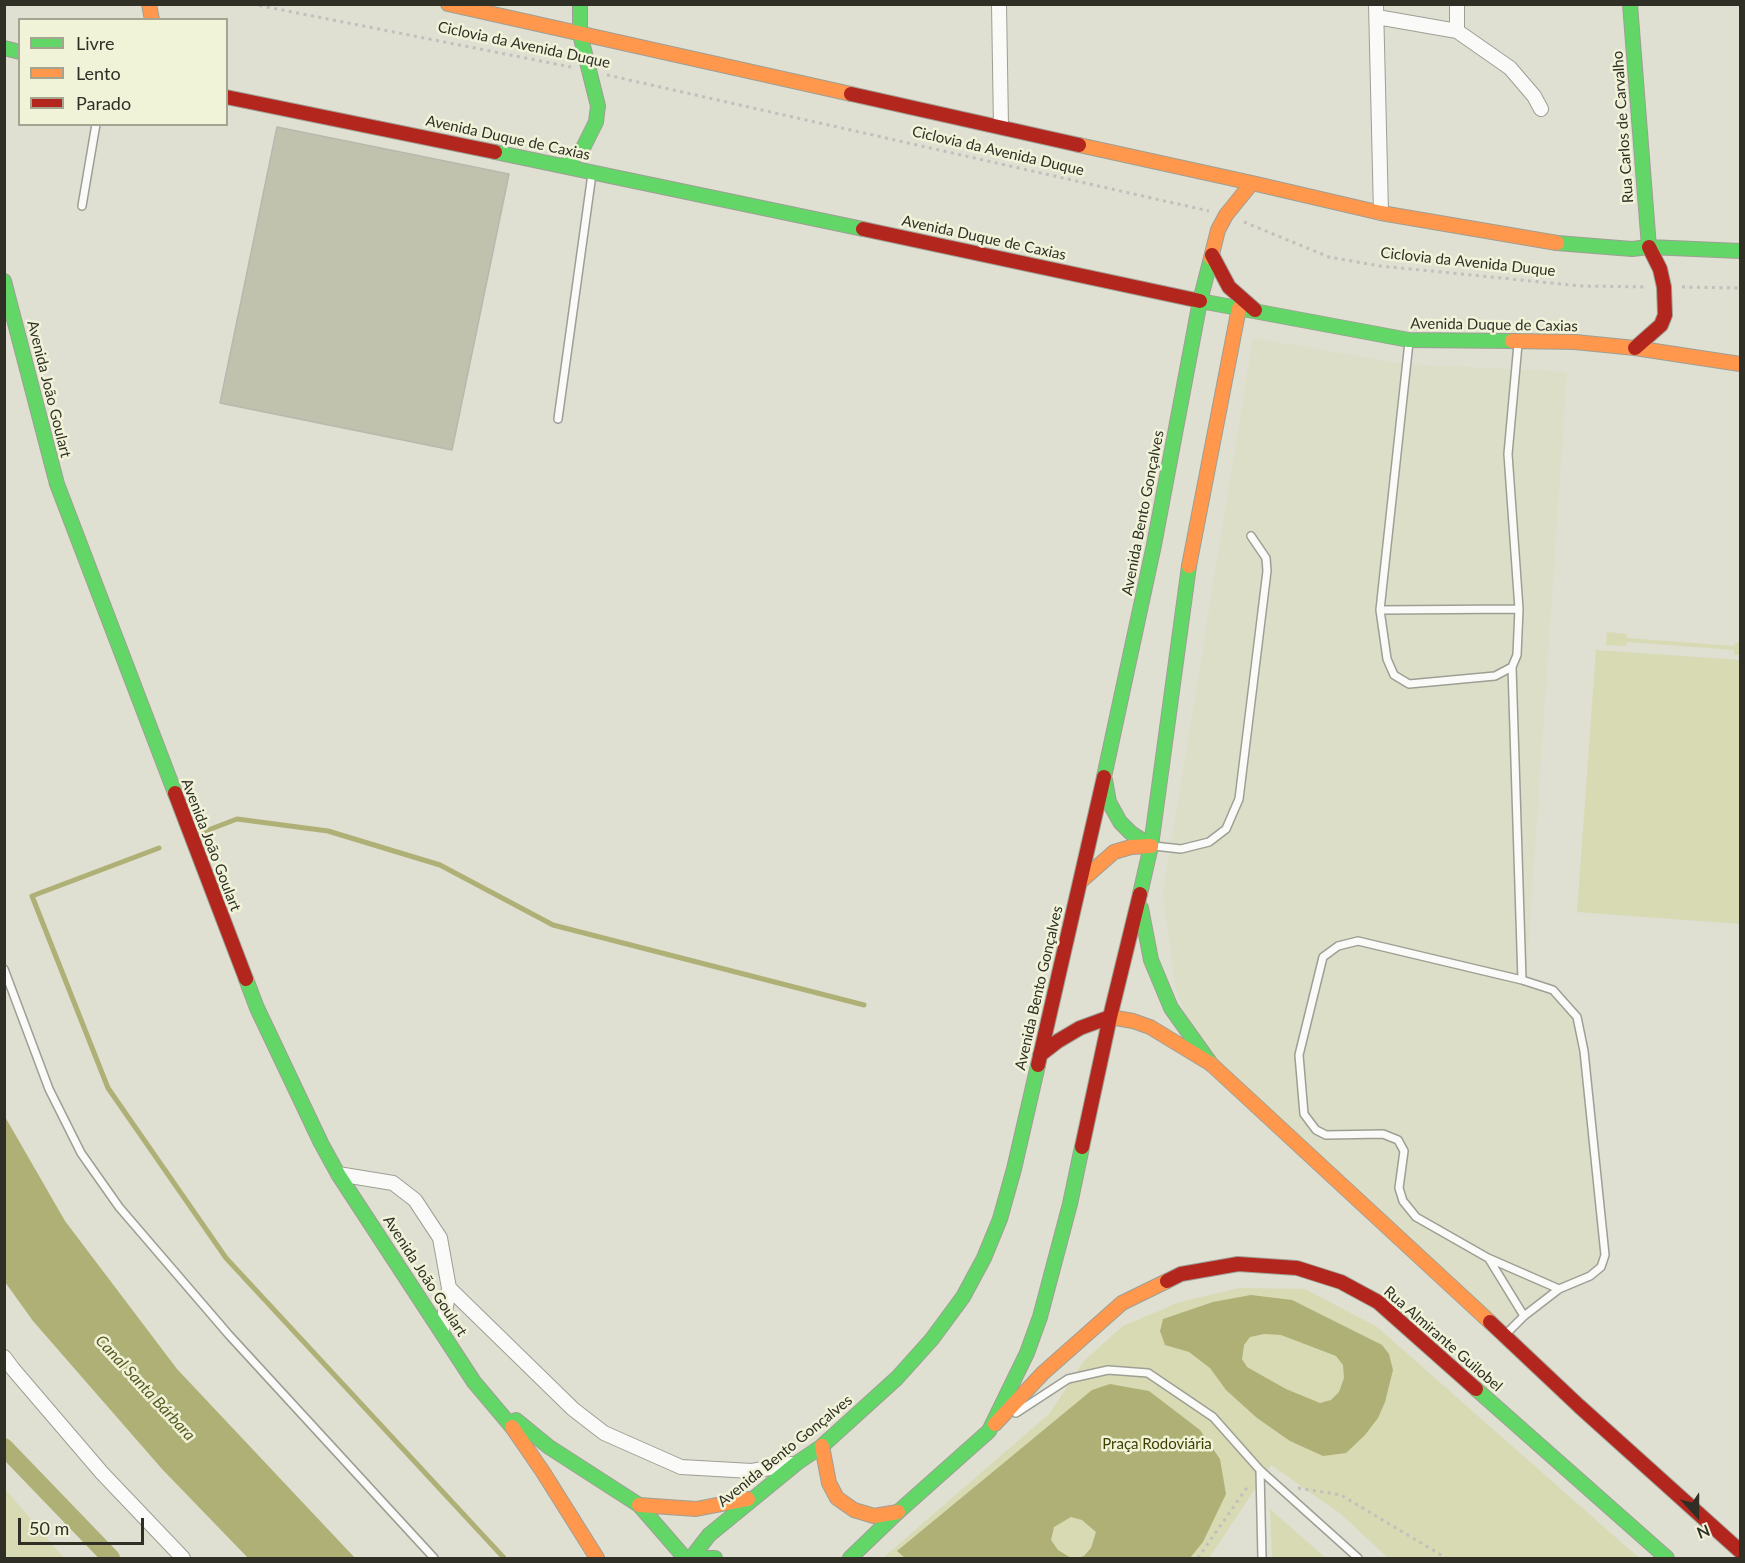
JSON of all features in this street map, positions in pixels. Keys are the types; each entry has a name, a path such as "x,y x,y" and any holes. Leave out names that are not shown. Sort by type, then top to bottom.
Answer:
{"main road":[{"path":"448,4 1381,213 1556,243 1632,249 1740,251"},
{"path":"564,166 583,148 596,122 598,106 580,34 580,4"},
{"name":"Rua Carlos de Carvalho","path":"1630,4 1649,248"},
{"name":"Avenida Duque de Caxias","path":"228,97 1200,301 1409,340 1575,342 1635,348 1740,364"},
{"name":"Avenida Bento Gonçalves","path":"687,1558 709,1535 754,1497 822,1446 897,1378 932,1339 963,1297 984,1258 1000,1220 1081,881 1154,545 1200,301 1218,230 1226,215 1252,183"},
{"path":"1635,348 1661,325 1665,315 1665,287 1660,268 1649,248"},
{"path":"1212,255 1229,287 1257,312"},
{"name":"Avenida João Goulart","path":"4,281 57,484 195,852 257,1008 338,1174 474,1382 517,1433 597,1558"},
{"path":"850,1558 989,1431 1028,1353 1040,1317 1070,1204 1110,1017 1151,846 1187,577 1239,308"},
{"path":"1104,774 1110,802 1120,822 1131,834 1151,846"},
{"path":"1081,881 1114,852 1131,847 1151,846"},
{"path":"1139,901 1151,960 1171,1008 1211,1064"},
{"path":"1040,1055 1080,1028 1110,1017 1150,1027 1211,1064 1579,1406 1740,1551"},
{"name":"Rua Almirante Guilobel","path":"989,1431 1043,1373 1122,1303 1181,1274 1238,1264 1297,1268 1341,1282 1378,1302 1666,1558"},
{"name":"Avenida João Goulart","path":"474,1382 549,1447 639,1505 687,1558"},
{"path":"822,1446 829,1483 837,1498 854,1509 874,1515 898,1512"},
{"path":"639,1505 696,1509 732,1504 754,1497"},
{"path":"687,1558 715,1558"}],"street":[{"path":"999,4 1001,128"},
{"path":"1457,4 1457,31"},
{"path":"1381,213 1376,11 1457,31 1510,68 1534,96 1541,110"},
{"path":"338,1174 393,1183 415,1200 440,1238 449,1288 442,1331"},
{"path":"449,1288 573,1409 604,1433 681,1467 752,1471 797,1464"},
{"path":"4,1357 102,1473 183,1558"}],"lane":[{"path":"82,206 96,126"},
{"path":"558,419 592,172"},
{"path":"1409,340 1380,610 1387,659 1394,675 1408,684 1495,676 1512,667"},
{"path":"1518,342 1508,454 1519,609 1517,655 1512,667 1521,980"},
{"path":"1151,846 1181,849 1209,842 1226,829 1239,799 1268,571 1266,558 1251,536"},
{"path":"1380,610 1519,609"},
{"path":"1504,1336 1524,1316 1559,1289 1590,1276 1601,1267 1605,1255 1584,1051 1577,1017 1553,990 1521,980 1358,941 1338,946 1323,957 1299,1055 1304,1114 1316,1130 1326,1135 1383,1134 1398,1140 1404,1151 1399,1188 1403,1201 1416,1217 1488,1258 1559,1289"},
{"path":"4,969 49,1089 81,1153 119,1207 229,1335 434,1558"},
{"path":"1488,1258 1524,1316"},
{"path":"989,1431 1068,1379 1108,1370 1148,1373 1213,1417 1260,1470 1358,1558"},
{"path":"1260,1470 1262,1558"}],"path":[{"name":"Ciclovia da Avenida Duque","path":"252,4 533,58 1226,215 1329,256 1380,266 1582,285 1740,288"},
{"path":"1198,1558 1260,1470"},
{"path":"1277,1485 1341,1495 1446,1558"}],"shaded area":[{"path":"1253,338 1402,364 1567,372 1526,981 1553,990 1577,1017 1605,1255 1601,1267 1559,1289 1508,1332 1218,1062 1185,1013 1176,989 1163,895"}],"green space":[{"path":"1607,632 1627,634 1627,638 1734,646 1735,643 1740,643 1740,655 1734,655 1734,650 1627,642 1626,646 1606,645"},
{"path":"1596,650 1740,660 1740,924 1577,912"},
{"name":"Praça Rodoviária","path":"1239,1288 1305,1289 1377,1327 1639,1558 1388,1558 1341,1514 1271,1465 1209,1558 883,1558 1050,1413 1084,1361 1123,1326 1180,1302"},
{"path":"5,1489 64,1558 5,1558"},
{"path":"1270,1509 1326,1558 1272,1558"}],"water":[{"name":"Canal Santa Bárbara","path":"4,1115 65,1221 177,1369 355,1558 248,1558 162,1469 33,1321 5,1282"},
{"path":"1251,1295 1292,1300 1382,1345 1389,1354 1393,1370 1385,1402 1378,1418 1365,1435 1346,1453 1323,1456 1290,1441 1257,1418 1226,1390 1210,1368 1189,1352 1165,1345 1160,1331 1163,1319 1213,1302","holes":["1264,1334 1281,1335 1336,1356 1343,1365 1344,1378 1339,1392 1331,1400 1320,1403 1286,1389 1247,1367 1242,1359 1244,1345 1250,1337"]},
{"path":"1110,1384 1149,1391 1200,1430 1220,1459 1226,1494 1203,1542 1190,1558 1078,1558 1084,1556 1091,1548 1096,1532 1082,1520 1071,1517 1054,1527 1051,1540 1058,1550 1071,1558 905,1558 897,1551 1092,1390"}],"building":[{"path":"277,127 509,174 452,450 220,403"}],"waterway":[{"path":"203,832 237,819 328,831 440,865 553,925 864,1005"},
{"path":"159,848 32,896 108,1088 226,1258 504,1558"},
{"path":"4,1447 111,1558"}],"traffic: fast":[{"path":"564,166 583,148 596,122 598,106 580,34 580,4"},
{"path":"1630,4 1649,247"},
{"path":"4,48 18,52"},
{"path":"495,152 863,229"},
{"path":"1557,243 1632,249 1649,247 1740,251"},
{"path":"1104,777 1154,545 1200,301 1211,258"},
{"path":"4,281 57,484 175,793"},
{"path":"1200,301 1409,340 1512,341"},
{"path":"1140,894 1151,846 1189,566"},
{"path":"1105,780 1109,802 1120,822 1131,833 1151,846"},
{"path":"1141,908 1151,960 1171,1008 1211,1064"},
{"path":"246,979 257,1008 338,1174 474,1382 512,1427"},
{"path":"692,1557 709,1535 797,1463 822,1446 897,1378 932,1339 963,1297 984,1258 1000,1219 1038,1065"},
{"path":"850,1558 989,1431 1027,1353 1040,1317 1070,1204 1082,1147"},
{"path":"1476,1389 1667,1558"},
{"path":"516,1420 549,1447 639,1505 685,1558"},
{"path":"685,1558 715,1558"}],"traffic: slow":[{"path":"149,4 152,18"},
{"path":"448,4 851,94"},
{"path":"1079,145 1252,183"},
{"path":"1211,258 1218,230 1226,215 1252,183 1381,213 1557,243"},
{"path":"1189,566 1239,308"},
{"path":"1512,341 1575,342 1635,348 1740,364"},
{"path":"1081,881 1114,852 1131,847 1151,846"},
{"path":"1110,1017 1150,1027 1211,1064 1490,1322"},
{"path":"995,1424 1043,1373 1122,1303 1167,1281"},
{"path":"512,1427 597,1558"},
{"path":"822,1446 829,1483 837,1498 854,1510 874,1516 898,1512"},
{"path":"639,1505 696,1509 748,1499"}],"traffic: jam":[{"path":"851,94 1079,145"},
{"path":"228,97 495,152"},
{"path":"863,229 1200,301"},
{"path":"1635,348 1661,325 1665,315 1664,287 1660,269 1649,247"},
{"path":"1212,255 1229,287 1255,310"},
{"path":"1038,1065 1104,777"},
{"path":"175,793 246,979"},
{"path":"1082,1147 1140,894"},
{"path":"1040,1055 1080,1028 1110,1017"},
{"path":"1167,1281 1181,1274 1238,1264 1297,1268 1341,1282 1378,1302 1476,1389"},
{"path":"1490,1322 1579,1406 1740,1551"}]}
